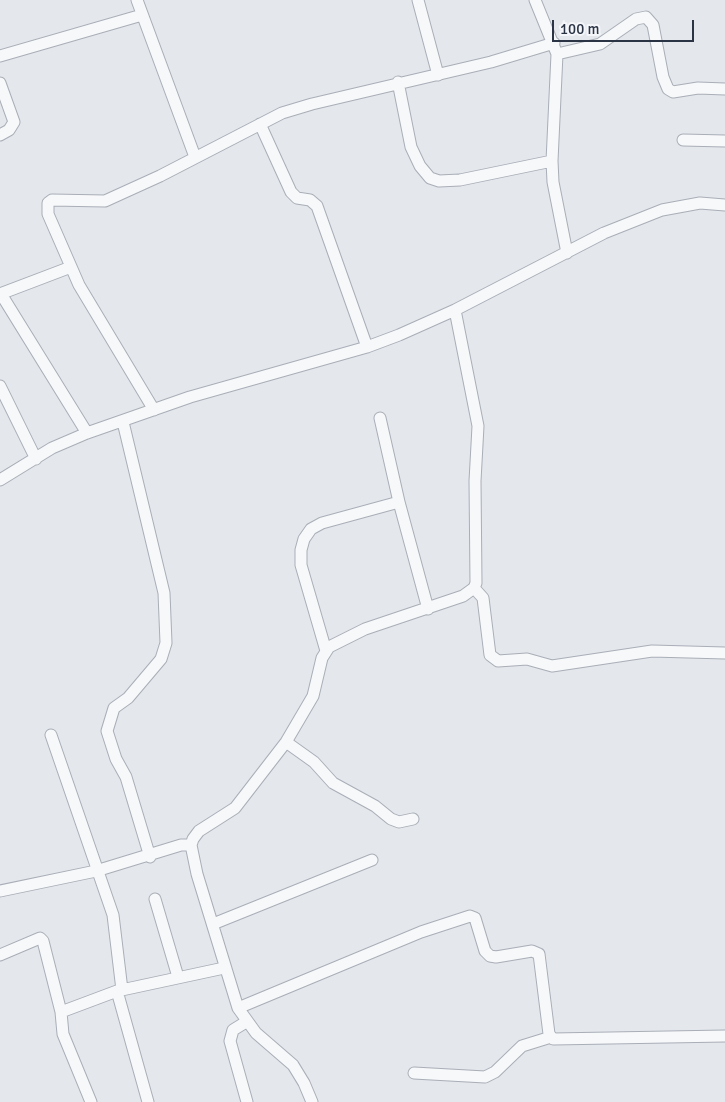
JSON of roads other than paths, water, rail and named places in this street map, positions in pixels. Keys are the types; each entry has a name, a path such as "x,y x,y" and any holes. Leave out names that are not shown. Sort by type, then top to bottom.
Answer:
{"street":[{"path":"136,0 195,157"},
{"path":"418,0 438,75"},
{"path":"535,0 556,49 553,182 567,253"},
{"path":"0,56 142,15"},
{"path":"154,410 79,285 48,214 48,203 52,200 105,201 282,113 398,82 556,49 600,44 636,19 646,17 654,25 663,77 668,90 673,92 698,88 725,89"},
{"path":"398,82 411,147 420,166 430,178 439,181 460,180 552,161"},
{"path":"0,83 14,122 13,126 0,135"},
{"path":"260,124 291,192 297,198 310,200 317,206 367,347"},
{"path":"683,140 725,141"},
{"path":"0,480 52,448 87,433 190,397 367,347 455,310 604,233 662,210 700,204 725,205"},
{"path":"71,267 1,294 87,433"},
{"path":"312,1102 304,1083 293,1065 246,1022 238,1008 224,968 213,924 197,874 191,846 193,839 199,832 235,808 286,742 314,696 322,658 326,651 339,641 365,629 463,596 474,588 477,577 475,481 478,426 455,310"},
{"path":"0,386 36,459"},
{"path":"380,418 399,502 428,609"},
{"path":"123,422 164,593 166,642 161,659 128,698 114,708 107,731 116,759 126,777 150,856"},
{"path":"326,651 301,565 301,550 304,539 311,529 322,523 399,502"},
{"path":"474,588 483,598 490,655 498,661 527,659 552,666 652,652 725,653"},
{"path":"51,735 96,871 113,915 120,990 148,1102"},
{"path":"286,742 314,762 332,783 376,806 391,819 399,822 413,819"},
{"path":"0,891 96,871 181,846 191,846"},
{"path":"213,924 372,860"},
{"path":"156,899 178,978"},
{"path":"238,1008 421,932 472,916 488,955 496,957 532,951 539,954 550,1037"},
{"path":"0,955 40,938 43,941 61,1012 63,1034 91,1102"},
{"path":"61,1012 120,990 224,968"},
{"path":"246,1022 233,1030 230,1041 247,1102"},
{"path":"414,1073 485,1077 495,1072 522,1046 550,1037 555,1040 725,1036"}]}
